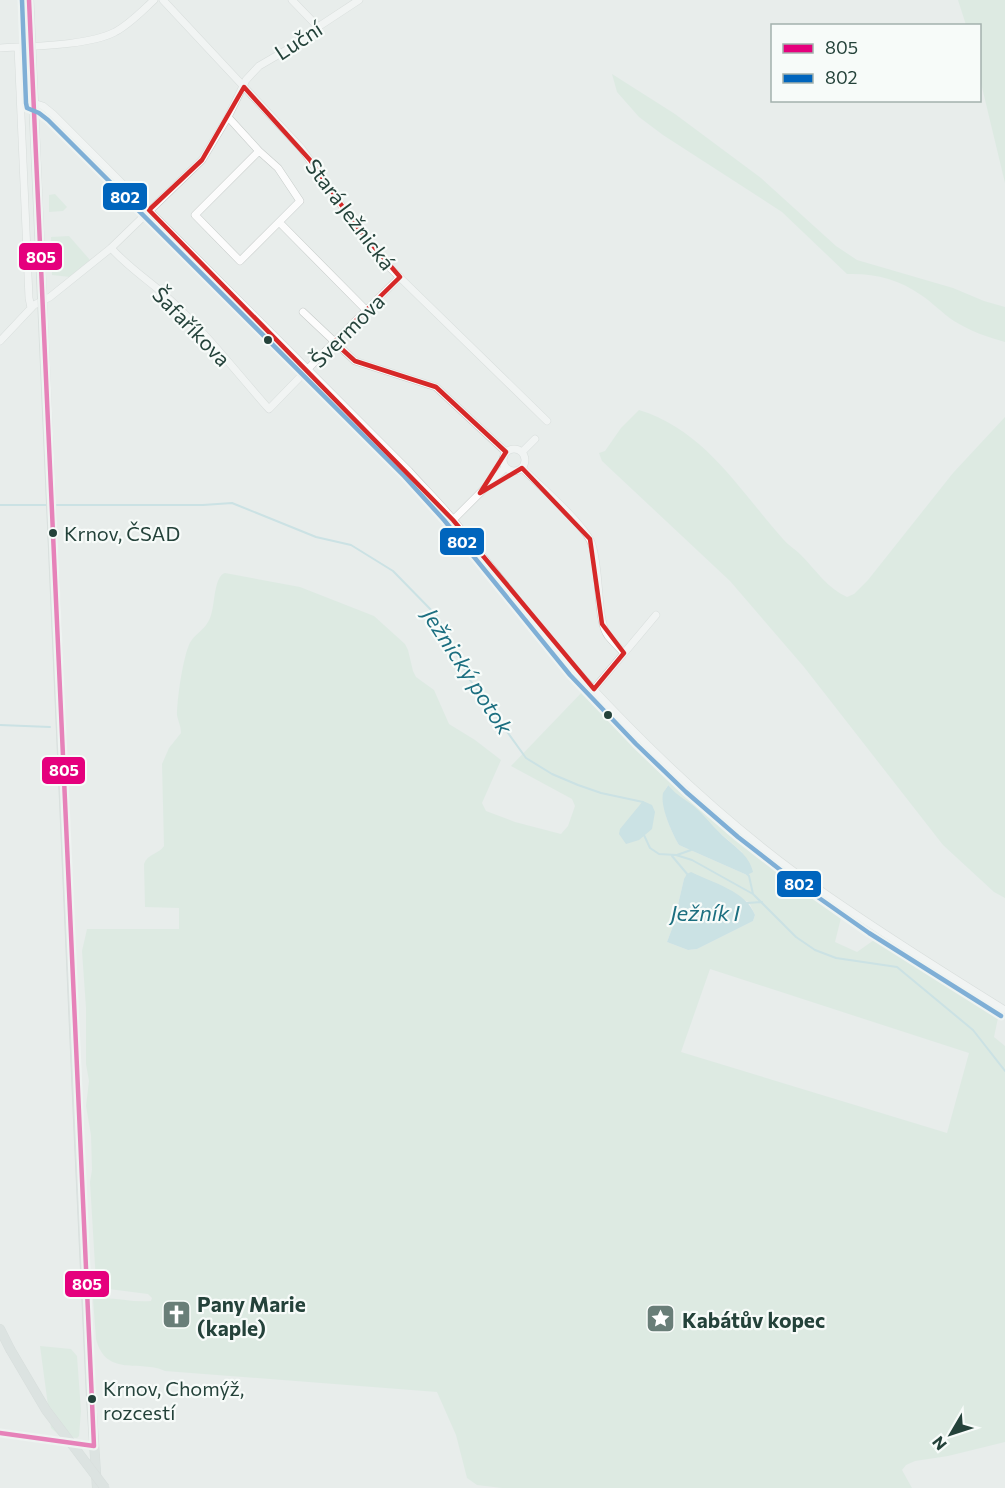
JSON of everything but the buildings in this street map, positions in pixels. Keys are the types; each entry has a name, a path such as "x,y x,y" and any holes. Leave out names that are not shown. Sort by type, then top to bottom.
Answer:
{"main road":[{"path":"28,0 97,1488"},
{"path":"0,1329 31,1386 55,1423 105,1488"}],"street":[{"path":"0,48 83,41 110,34 130,22 154,0"},
{"name":"Stará Ježnická","path":"164,0 306,154 356,226 386,264 547,421"},
{"path":"292,0 318,27"},
{"name":"Luční","path":"0,341 31,308 50,297 111,248 202,160 249,76 263,63 295,45 359,0"},
{"path":"18,47 31,308"},
{"path":"33,103 43,106 53,114 409,471 453,520 528,613 594,689 686,780 735,824 795,872 890,938 1005,1010"},
{"path":"228,117 259,152 278,168 300,201 240,261 195,215 259,152"},
{"path":"279,222 366,310"},
{"name":"Šafaříkova","path":"111,248 125,263 167,296 269,410"},
{"name":"Švermova","path":"269,410 400,277"},
{"path":"303,312 355,362 436,387 506,452"},
{"path":"522,452 535,439"},
{"path":"517,449 522,452 525,463 522,468 511,471 505,468 502,457 506,452 517,449"},
{"path":"453,520 505,468"},
{"path":"522,468 581,527 590,539 597,565 603,624 607,636 624,653"},
{"path":"594,689 656,615"},
{"path":"0,1433 94,1446"}],"highlighted area":[{"path":"244,87 310,160 356,226 400,277 334,342 355,361 436,387 506,452 480,493 522,468 590,539 602,624 624,653 594,689 453,520 149,210 202,160"}],"green space":[{"path":"958,0 1005,0 1005,183 981,83 981,24 966,24"},
{"path":"612,74 675,114 761,178 836,246 857,260 953,288 1005,307 1005,342 960,325 913,289 895,281 876,276 847,274 782,212 639,117 617,92"},
{"path":"55,194 67,207 63,211 49,212 49,195"},
{"path":"69,236 90,260 70,277 52,275 51,237"},
{"path":"639,410 662,419 702,447 736,482 785,541 828,584 847,597 854,594 868,580 953,473 1005,417 1005,898 994,892 943,845 804,667 730,581 602,461 599,453 605,451 621,428"},
{"path":"225,573 300,587 374,616 405,644 416,677 434,690 449,724 501,760 482,803 486,811 515,822 561,834 568,826 575,806 572,799 511,766 585,689 674,779 759,852 842,914 835,942 857,952 874,940 998,1018 994,1037 1005,1046 1005,1442 948,1456 915,1461 906,1465 902,1470 912,1488 502,1488 477,1485 467,1478 456,1435 437,1392 165,1371 145,1366 125,1365 107,1359 96,1339 93,1299 151,1301 152,1298 148,1294 101,1288 96,1282 90,1182 91,1135 86,1106 89,1081 86,1064 86,1008 82,951 87,929 179,929 179,908 145,907 144,864 164,846 162,764 169,748 181,733 177,708 187,651 191,641 209,620 221,575","holes":["668,785 678,797 742,852 747,875 679,845 664,807","684,879 749,902 755,915 753,921 697,949 688,950 667,942","710,969 969,1053 947,1133 681,1052"]},
{"path":"40,1346 71,1349 77,1356 81,1411 77,1438 61,1437 51,1428"}],"water":[{"path":"668,785 697,809 740,851 748,860 753,872 747,875 679,845 663,805 663,793"},
{"path":"643,801 652,805 655,812 652,829 639,840 626,844 619,834 620,829"},
{"name":"Ježník I","path":"691,872 737,894 751,907 755,915 753,921 697,949 688,950 667,942 684,879"}],"waterway":[{"name":"Ježnický potok","path":"55,505 232,503 316,537 351,545 393,571 437,616 470,680 526,758 552,774 578,785 601,793 643,802"},
{"name":"Ježnický potok","path":"0,505 49,505"},
{"path":"0,725 50,727"},
{"name":"Ježnický potok","path":"643,833 650,848 659,854 676,855 692,860 753,894 796,937 815,950 836,958 897,967 973,1030 1005,1071"},
{"path":"677,855 691,850"},
{"path":"672,856 688,875"},
{"path":"747,874 753,894"},
{"path":"747,903 762,902"}],"transit line":[{"name":"802","path":"22,0 27,108 48,120 404,476 444,520 570,675 636,744 686,792 792,879 869,933 1001,1016"},
{"name":"805","path":"0,1433 94,1446 29,0"}],"place":[{"name":"Krnov, ČSAD","path":"53,533"},
{"name":"Pany Marie (kaple)","path":"176,1315"},
{"name":"Kabátův kopec","path":"661,1319"},
{"name":"Krnov, Chomýž, rozcestí","path":"92,1399"}]}
